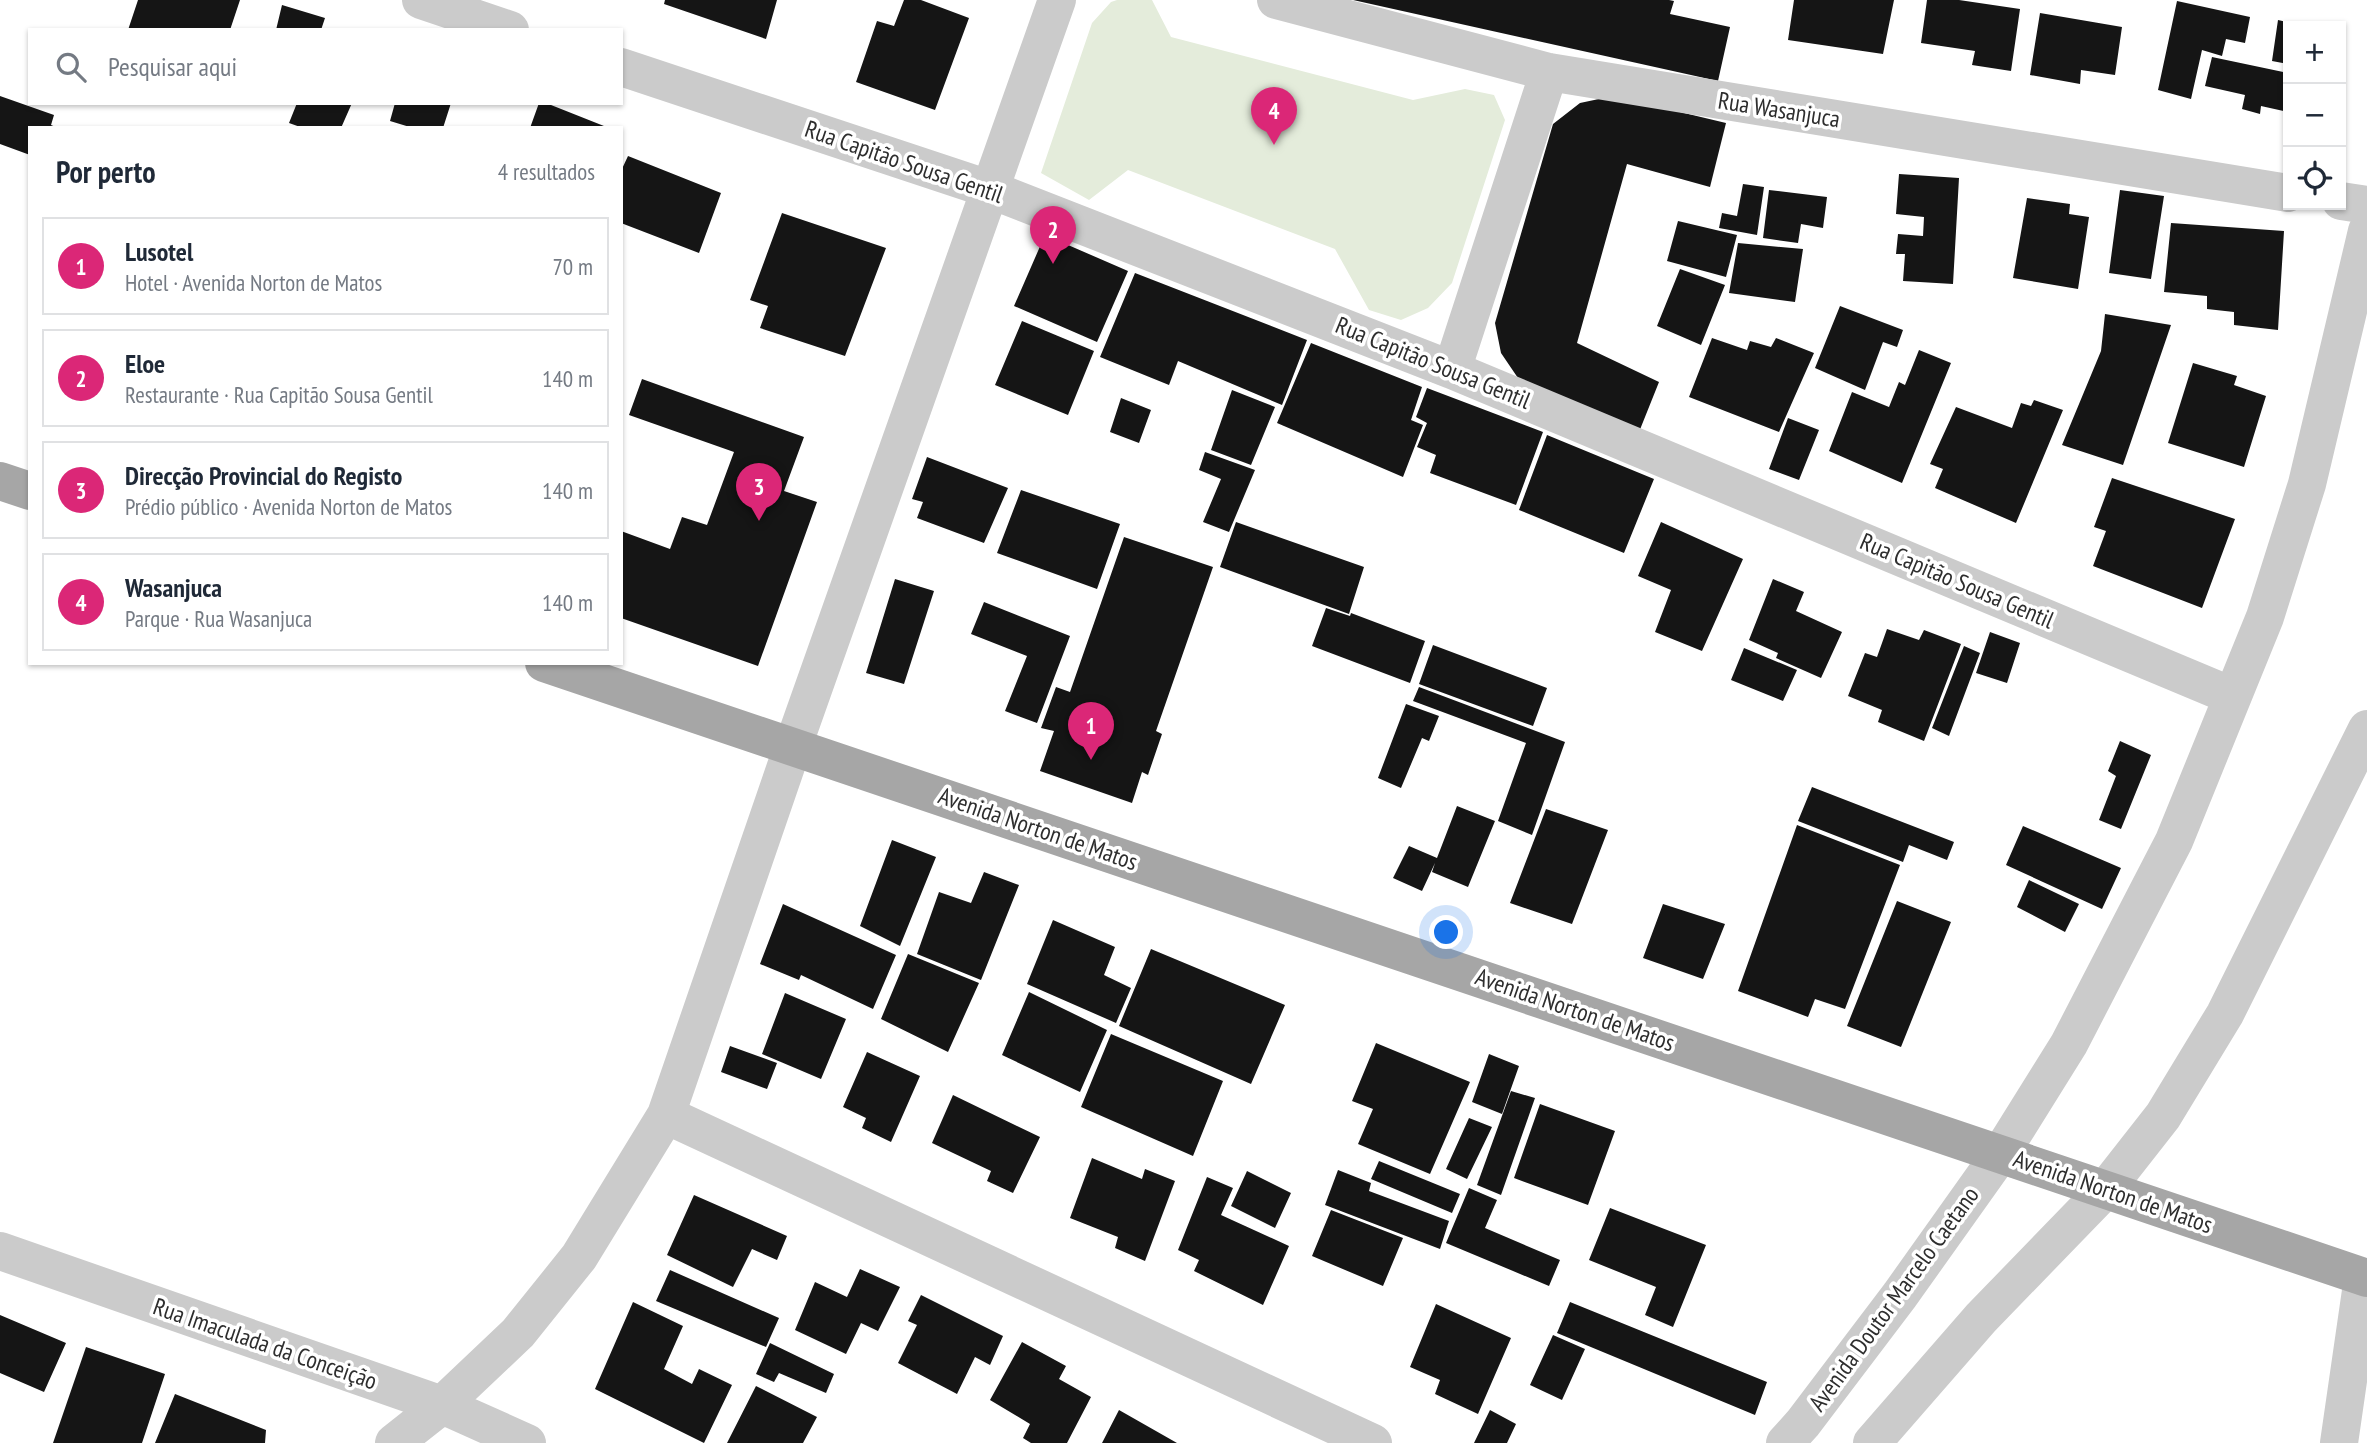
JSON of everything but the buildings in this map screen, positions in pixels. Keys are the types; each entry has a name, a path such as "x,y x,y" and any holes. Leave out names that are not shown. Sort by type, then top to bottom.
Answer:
{"main road":[{"path":"0,481 28,490"},
{"name":"Avenida Norton de Matos","path":"550,665 2365,1278"}],"street":[{"path":"421,0 504,28"},
{"path":"394,1443 442,1405 518,1334 579,1257 666,1115 793,746 1057,0"},
{"name":"Rua Wasanjuca","path":"1276,0 1549,72 2283,191"},
{"name":"Rua Capitão Sousa Gentil","path":"623,68 989,189 1452,370 2232,696"},
{"path":"1452,370 1549,72"},
{"path":"2346,202 2367,205"},
{"name":"Avenida Doutor Marcelo Caetano","path":"1785,1443 1900,1295 2001,1153 2068,1044 2174,841 2264,617 2307,484 2367,230"},
{"path":"1872,1443 1981,1318 2105,1190 2162,1116 2225,1014 2367,729"},
{"path":"666,1115 1373,1443"},
{"name":"Rua Imaculada da Conceição","path":"0,1251 442,1405 527,1443"},
{"path":"2339,1443 2365,1278"}],"green space":[{"path":"1152,0 1171,37 1413,100 1465,89 1494,95 1505,120 1452,283 1428,308 1401,320 1369,310 1335,249 1128,170 1089,200 1041,173 1092,23 1111,2"}],"place":[{"name":"Wasanjuca","path":"1274,145"},
{"name":"Eloe","path":"1053,264"},
{"name":"Direcção Provincial do Registo","path":"759,521"},
{"name":"Lusotel","path":"1091,760"}]}
